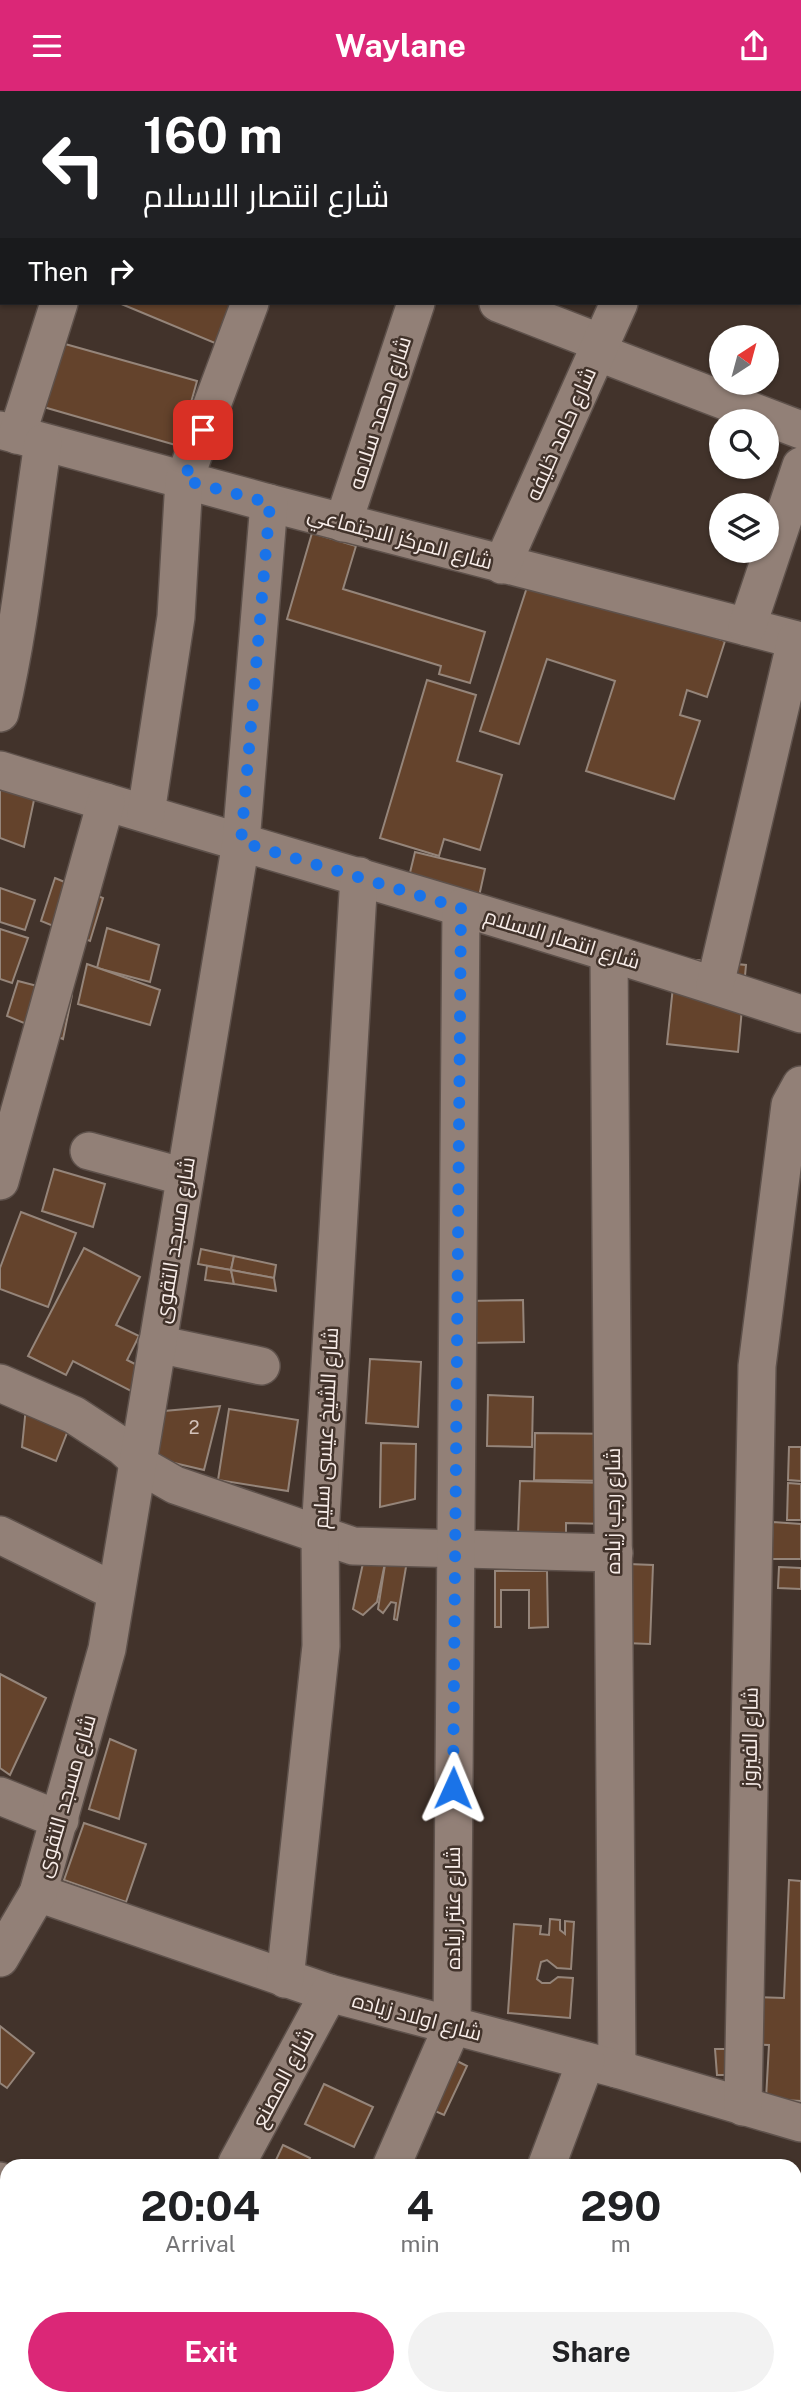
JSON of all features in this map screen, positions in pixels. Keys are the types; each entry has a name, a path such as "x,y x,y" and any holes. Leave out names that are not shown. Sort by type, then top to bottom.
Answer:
{"street":[{"path":"0,713 22,603 29,532 20,436 58,305"},
{"path":"146,813 176,617 184,480 249,305"},
{"name":"شارع محمد سلامه","path":"343,523 415,305"},
{"path":"502,305 599,348 801,430"},
{"name":"شارع حامد خليفه","path":"502,565 618,305"},
{"name":"شارع المركز الاجتماعي","path":"20,436 798,641"},
{"path":"747,627 801,466"},
{"name":"شارع مسجد التقوى","path":"0,1958 38,1893 107,1649 241,842 270,503"},
{"path":"715,985 798,641"},
{"name":"شارع انتصار الاسلام","path":"0,770 359,876 801,1014"},
{"path":"0,1181 106,802"},
{"name":"شارع الشيخ عيسى سليم","path":"285,1979 321,1646 320,1534 359,876"},
{"name":"شارع عنتر زياده","path":"452,2027 461,908"},
{"name":"شارع رجب زياده","path":"602,2065 614,1553 609,953"},
{"name":"شارع الفيروز","path":"743,2107 758,1366 790,1105 801,1085"},
{"path":"89,1151 185,1177"},
{"path":"158,1344 261,1366"},
{"path":"0,1384 74,1415 123,1447 147,1469 175,1485 353,1546 614,1553"},
{"path":"0,1535 116,1592"},
{"path":"0,1796 60,1819"},
{"name":"شارع اولاد زياده","path":"38,1893 329,1993 602,2065 801,2123"},
{"name":"شارع المصنع","path":"239,2159 329,1993"},
{"path":"394,2159 452,2027"},
{"path":"550,2159 602,2065"}],"building":[{"path":"124,305 239,305 222,346"},
{"path":"58,342 197,381 179,446 40,406"},
{"path":"312,533 356,546 343,589 485,632 470,683 439,674 441,666 287,619"},
{"path":"530,578 725,641 707,697 687,690 680,715 700,721 674,799 586,771 615,681 547,659 519,744 480,731"},
{"path":"427,680 476,695 457,761 502,775 480,850 444,839 439,856 380,838"},
{"path":"0,776 37,786 24,847 0,838"},
{"path":"415,852 485,869 478,901 407,885"},
{"path":"55,878 103,898 90,941 41,921"},
{"path":"0,888 35,900 25,930 0,922"},
{"path":"107,928 159,945 150,982 97,968"},
{"path":"0,929 28,938 12,983 0,979"},
{"path":"676,958 746,965 738,1052 667,1044"},
{"path":"87,964 160,990 150,1025 78,1004"},
{"path":"18,981 72,995 63,1039 7,1016"},
{"path":"54,1169 105,1184 93,1227 42,1211"},
{"path":"21,1212 76,1233 48,1307 0,1289 0,1268"},
{"path":"84,1248 140,1277 116,1325 139,1336 127,1360 143,1368 131,1391 73,1361 66,1375 28,1356"},
{"path":"201,1249 234,1256 231,1270 198,1264"},
{"path":"234,1256 276,1265 274,1278 231,1270"},
{"path":"207,1266 231,1270 234,1284 205,1280"},
{"path":"231,1270 274,1278 276,1291 234,1284"},
{"path":"523,1300 524,1342 468,1343 466,1301"},
{"path":"370,1359 421,1362 418,1427 366,1423"},
{"path":"488,1395 533,1397 532,1447 487,1446"},
{"path":"27,1397 74,1415 56,1461 22,1447"},
{"path":"220,1406 204,1470 153,1458 164,1411"},
{"path":"229,1409 298,1420 288,1491 218,1480"},
{"path":"535,1433 620,1434 620,1481 534,1480"},
{"path":"381,1443 416,1444 415,1499 380,1507"},
{"path":"789,1447 801,1447 801,1481 788,1480"},
{"path":"520,1481 608,1483 608,1524 566,1523 566,1536 518,1535"},
{"path":"788,1483 801,1484 801,1520 787,1520"},
{"path":"773,1522 801,1524 801,1559 771,1559"},
{"path":"365,1554 386,1558 377,1602 363,1615 353,1609"},
{"path":"386,1558 407,1561 397,1620 394,1619 396,1603 391,1602 383,1613 378,1609"},
{"path":"603,1563 653,1565 650,1644 600,1642"},
{"path":"779,1567 801,1568 801,1589 778,1588"},
{"path":"495,1571 547,1571 548,1627 529,1628 529,1590 501,1590 501,1627 495,1627"},
{"path":"0,1674 46,1698 10,1775 0,1768"},
{"path":"110,1739 136,1750 119,1819 89,1809"},
{"path":"84,1823 146,1844 126,1902 64,1880"},
{"path":"789,1880 801,1881 801,2101 766,2099 769,2045 748,2044 750,1997 784,1998"},
{"path":"550,1919 560,1920 560,1930 565,1934 565,1921 574,1922 571,1969 557,1968 547,1960 541,1962 537,1979 542,1983 550,1983 558,1977 573,1978 570,2018 508,2013 514,1924 541,1926 540,1934 549,1935"},
{"path":"0,2026 34,2053 7,2088 0,2083"},
{"path":"715,2049 728,2049 729,2075 717,2075"},
{"path":"453,2059 467,2066 444,2115 426,2107"},
{"path":"324,2084 373,2107 354,2147 305,2124"},
{"path":"283,2145 310,2158 310,2159 276,2159"}],"route":[{"path":"203,430 184,480 270,503 241,842 461,908 453,1788"}]}
